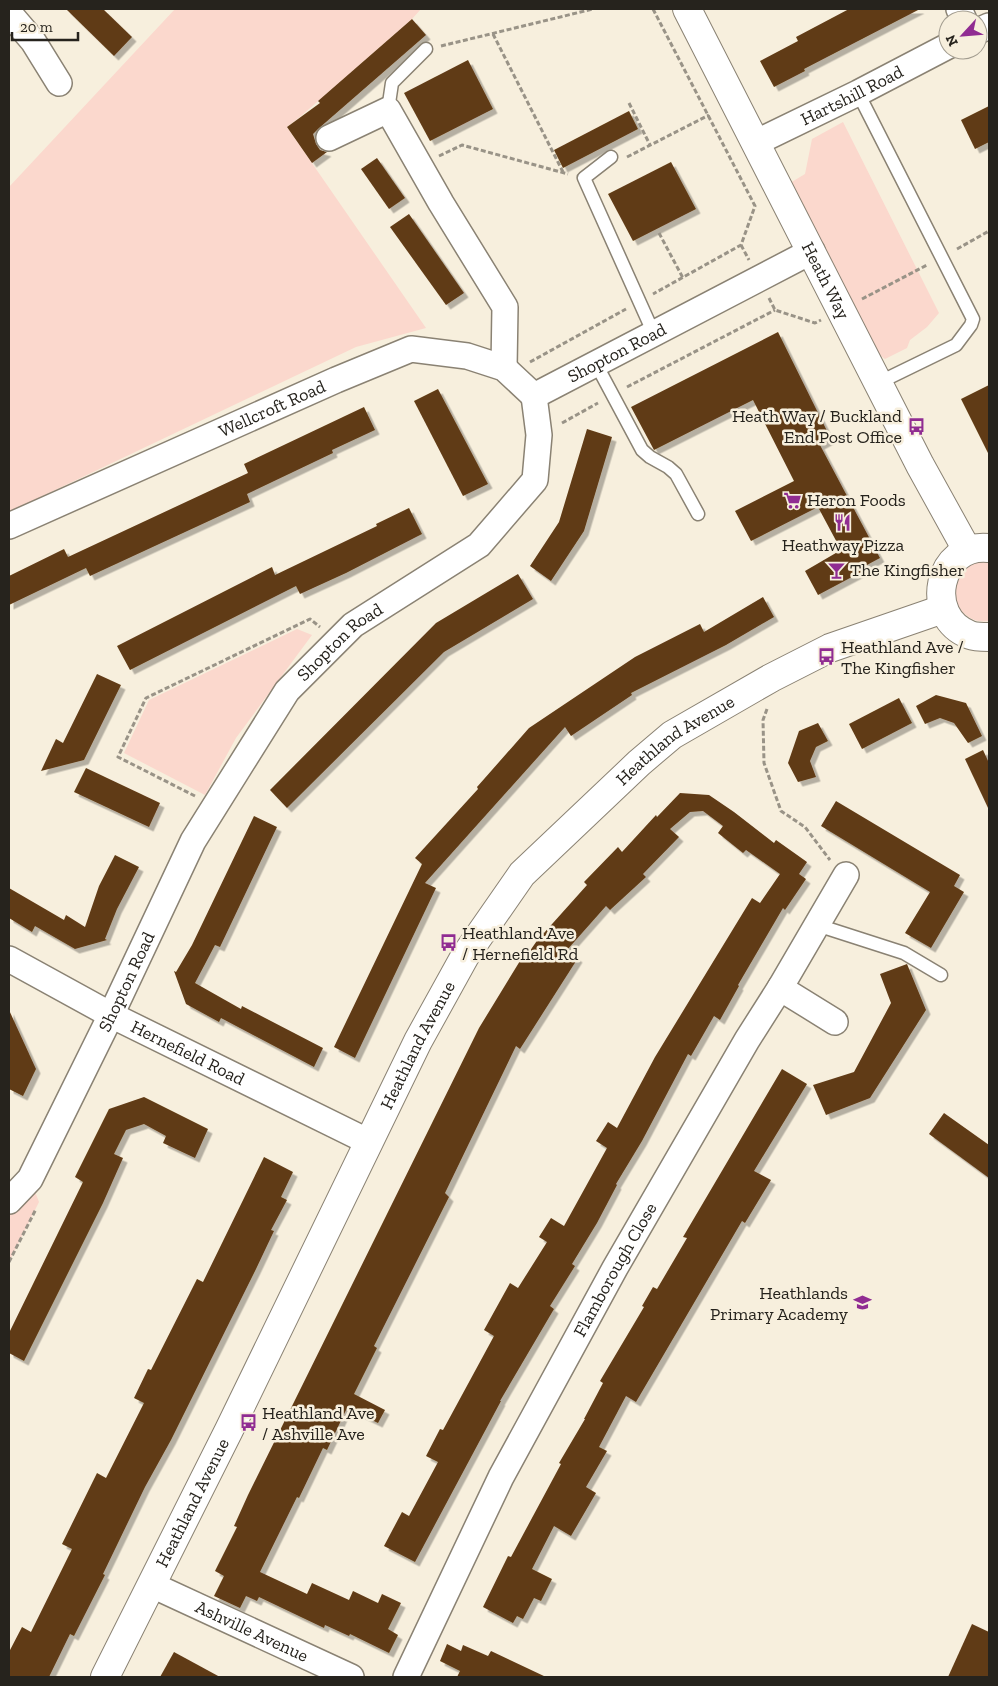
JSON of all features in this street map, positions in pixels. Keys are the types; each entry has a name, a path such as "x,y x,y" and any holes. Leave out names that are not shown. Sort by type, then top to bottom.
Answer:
{"street":[{"name":"Heath Way","path":"687,9 920,465 978,549"},
{"path":"9,13 33,41 59,83"},
{"name":"Hartshill Road","path":"755,143 938,51"},
{"path":"329,138 388,110 505,307 504,361"},
{"name":"Shopton Road","path":"9,1200 30,1179 111,1015 193,841 287,691 353,625 479,545 535,480 539,435 534,396 812,252"},
{"name":"Wellcroft Road","path":"9,526 336,380 411,349 504,361 534,396"},
{"path":"978,549 953,560 944,575 940,592 943,609 954,625 970,635 989,637"},
{"name":"Heathland Avenue","path":"105,1677 152,1585 418,1041 465,956 522,874 639,763 672,735 780,673 830,648 943,609"},
{"name":"Flamborough Close","path":"406,1677 501,1478 614,1268 846,874"},
{"name":"Hernefield Road","path":"9,959 111,1015 369,1142"},
{"path":"780,988 835,1022"},
{"name":"Ashville Avenue","path":"152,1585 351,1677"}],"lane":[{"path":"388,110 392,83 426,49"},
{"path":"858,93 973,318 972,325 956,344 878,383"},
{"path":"611,157 584,178 654,334"},
{"path":"596,364 642,450 650,458 668,467 676,474 698,514"},
{"path":"817,925 904,952 941,975"}],"path":[{"path":"426,49 593,9"},
{"path":"504,361 521,367 741,245 755,206 653,9"},
{"path":"493,34 563,173"},
{"path":"629,103 650,145"},
{"path":"611,157 625,159 708,115"},
{"path":"420,166 462,144 584,178"},
{"path":"942,257 989,232"},
{"path":"659,233 683,278"},
{"path":"539,435 775,310"},
{"path":"216,807 118,757 146,698 310,619 336,642"},
{"path":"780,673 762,720 764,763 781,811 805,827 828,858 846,874"},
{"path":"9,1262 39,1202 30,1179"}],"shaded area":[{"path":"175,9 421,9 412,19 287,127 426,328 356,347 9,512 9,187"},
{"path":"843,122 939,313 927,327 910,340 907,348 885,359 873,350 790,183 805,174 812,139"},
{"path":"979,561 989,562 989,621 978,621 968,617 961,610 954,592 955,582 960,572 968,565"},
{"path":"297,629 312,635 236,738 205,795 124,753 149,700"},
{"path":"30,1179 39,1202 9,1262 9,1201"}],"building":[{"path":"66,9 103,9 132,37 114,56"},
{"path":"849,9 920,9 804,69 805,71 774,87 760,61 798,41 796,37"},
{"path":"412,19 426,35 313,134 320,150 327,152 312,163 287,127 320,103 318,101"},
{"path":"468,60 493,109 430,141 404,93"},
{"path":"989,106 989,142 975,149 961,120"},
{"path":"629,111 638,129 563,168 554,150"},
{"path":"377,158 405,198 389,209 361,169"},
{"path":"671,162 696,209 633,241 608,194"},
{"path":"409,214 464,293 446,305 390,227"},
{"path":"778,332 831,439 820,445 880,558 865,566 867,569 818,595 805,571 841,550 818,507 751,541 735,511 794,481 753,400 654,450 631,407"},
{"path":"989,385 989,455 961,399"},
{"path":"438,389 488,484 463,496 414,401"},
{"path":"364,407 375,430 332,450 333,453 247,494 250,502 90,576 86,568 9,605 9,576 64,549 68,557 248,473 244,464"},
{"path":"587,429 612,437 584,531 551,581 530,566 559,522"},
{"path":"409,508 422,534 346,573 300,594 296,586 130,670 117,646 272,567 275,575 377,526 376,524"},
{"path":"518,574 533,599 444,652 287,808 270,790 436,623"},
{"path":"763,597 774,617 726,645 631,693 632,695 571,736 565,727 425,883 436,888 355,1058 334,1047 422,864 415,858 478,789 477,787 529,728 635,657 700,624 704,632"},
{"path":"97,674 121,685 84,760 41,771 56,739 63,743"},
{"path":"936,695 966,703 982,736 968,743 954,723 940,718 925,724 916,706"},
{"path":"899,698 912,723 862,749 849,724"},
{"path":"818,723 828,741 816,747 810,761 816,777 798,782 788,763 799,731"},
{"path":"983,750 989,763 989,810 965,759"},
{"path":"86,768 160,803 149,827 74,792"},
{"path":"680,793 709,795 774,843 776,840 807,862 799,874 806,879 785,910 783,908 720,1020 714,1016 691,1056 688,1054 642,1141 616,1184 597,1223 572,1264 575,1266 550,1306 554,1309 500,1401 415,1562 384,1546 402,1512 409,1516 438,1462 426,1456 440,1429 443,1430 494,1336 484,1330 510,1283 518,1288 547,1242 539,1237 551,1218 564,1226 607,1148 596,1141 608,1122 617,1128 655,1057 752,898 760,903 780,874 746,850 743,853 718,833 723,826 703,811 690,812 670,829 679,837 643,874 646,877 610,910 606,906 567,950 578,958 520,1049 516,1046 445,1193 449,1197 374,1346 377,1348 354,1394 385,1410 378,1423 347,1408 327,1450 323,1448 299,1498 297,1497 260,1572 307,1594 312,1583 349,1600 353,1591 378,1603 382,1594 401,1603 388,1629 398,1635 389,1653 350,1634 349,1636 325,1625 324,1628 259,1597 257,1601 246,1596 240,1608 214,1596 224,1576 215,1571 237,1527 234,1526 248,1495 479,1028 523,956 525,958 543,932 587,885 584,882 618,847 622,852 656,815 657,817"},
{"path":"836,801 960,875 954,886 964,892 931,948 905,933 930,892 821,826"},
{"path":"254,816 277,827 220,947 215,945 195,983 241,1009 242,1006 323,1048 314,1067 221,1018 219,1022 186,1004 174,971 176,972 192,945"},
{"path":"115,855 139,867 117,909 105,939 107,940 75,949 35,926 32,932 9,918 9,888 64,920 66,915 85,927 99,886"},
{"path":"907,964 926,1010 870,1098 826,1115 813,1085 854,1072 891,1003 880,974"},
{"path":"9,1010 36,1069 23,1096 9,1089"},
{"path":"782,1069 807,1084 754,1171 771,1180 745,1223 742,1221 636,1402 626,1396 599,1447 607,1451 586,1487 596,1493 571,1536 554,1526 532,1569 552,1579 541,1601 534,1598 523,1619 517,1616 513,1623 483,1607 508,1556 511,1557 561,1464 559,1463 585,1419 603,1383 600,1381 644,1307 642,1306 653,1287 657,1289 687,1238 683,1237"},
{"path":"144,1097 208,1129 195,1158 163,1143 166,1136 144,1124 126,1130 114,1154 123,1158 103,1203 24,1361 9,1353 9,1333 83,1182 75,1177 109,1109"},
{"path":"944,1113 989,1145 989,1178 929,1134"},
{"path":"264,1157 293,1172 281,1197 287,1200 271,1230 274,1231 256,1269 171,1440 145,1487 103,1574 105,1575 74,1636 70,1634 49,1677 9,1677 9,1652 22,1627 31,1632 72,1549 62,1544 97,1473 106,1478 144,1403 134,1398 148,1369 151,1370 197,1279 203,1282"},
{"path":"972,1624 989,1632 989,1677 948,1677"},
{"path":"447,1644 461,1651 463,1645 488,1656 491,1651 546,1677 457,1677 460,1671 440,1661"},
{"path":"174,1652 220,1677 160,1677"}],"place":[{"name":"Heath Way / Buckland End Post Office","path":"916,426"},
{"name":"Heron Foods","path":"793,500"},
{"name":"Heathway Pizza","path":"843,522"},
{"name":"The Kingfisher","path":"836,570"},
{"name":"Heathland Ave / The Kingfisher","path":"827,657"},
{"name":"Heathland Ave / Hernefield Rd","path":"448,943"},
{"name":"Heathlands Primary Academy","path":"862,1303"},
{"name":"Heathland Ave / Ashville Ave","path":"248,1423"}]}
